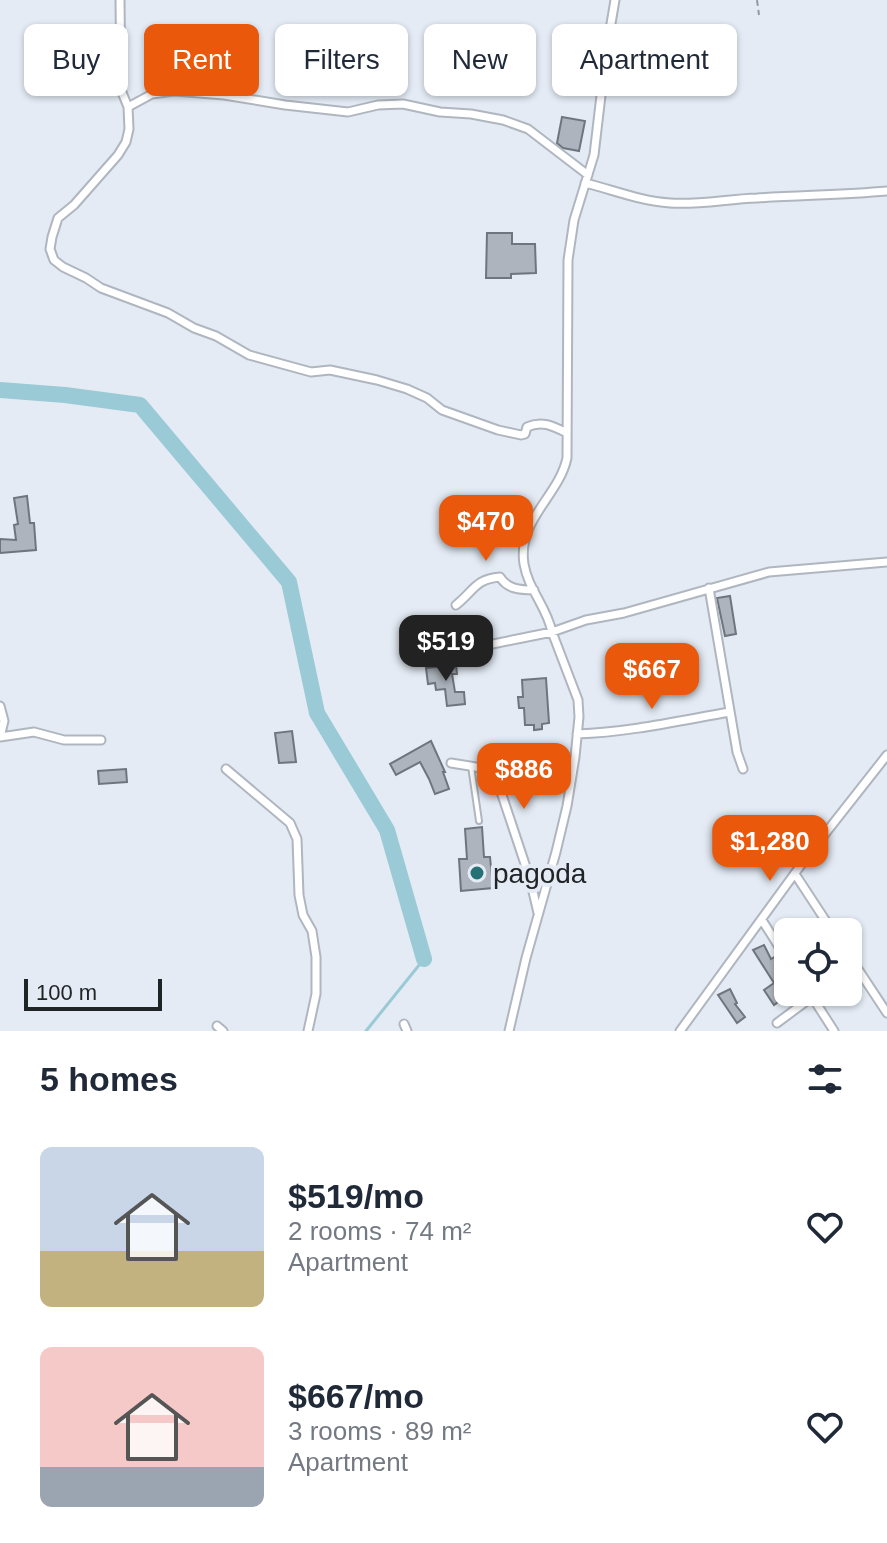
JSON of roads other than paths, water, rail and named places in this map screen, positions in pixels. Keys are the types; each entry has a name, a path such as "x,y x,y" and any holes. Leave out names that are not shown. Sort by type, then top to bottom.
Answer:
{"street":[{"path":"120,0 121,90 128,107 129,129 126,142 83,195 58,218 50,249 54,260 101,288 168,313 249,355 311,372 330,370 407,389 427,398 442,410 498,430 521,435 533,424 545,424 567,433"},
{"path":"509,1031 567,806 577,734 578,700 544,607 527,579 523,559 527,529 564,470 567,458 568,260 574,220 598,134 615,0"},
{"path":"128,107 152,94 174,91 348,112 378,105 403,104 440,112 471,114 528,129 587,179 637,199 671,203 715,203 887,191"},
{"path":"426,634 454,649 473,648 552,632 586,620 624,613 769,572 887,562"},
{"path":"456,605 468,596 478,582 487,578 500,577 505,585 534,590"},
{"path":"709,588 737,752 743,769"},
{"path":"0,706 4,721 0,737 34,732 64,740 101,740"},
{"path":"577,734 645,729 730,712"},
{"path":"680,1031 887,755"},
{"path":"451,763 488,771 498,783 530,879 538,916"},
{"path":"226,769 290,823 297,839 299,895 303,915 312,931 316,957 316,994 308,1031"},
{"path":"795,874 824,918"},
{"path":"762,920 774,939"},
{"path":"862,975 887,1013"},
{"path":"777,1023 796,1006"},
{"path":"818,1006 834,1031"}],"lane":[{"path":"471,766 479,821"}],"waterway":[{"path":"0,390 140,405 289,582 317,713 387,830 424,959"},
{"path":"366,1031 424,959"}],"place":[{"name":"pagoda","path":"477,873"}]}
